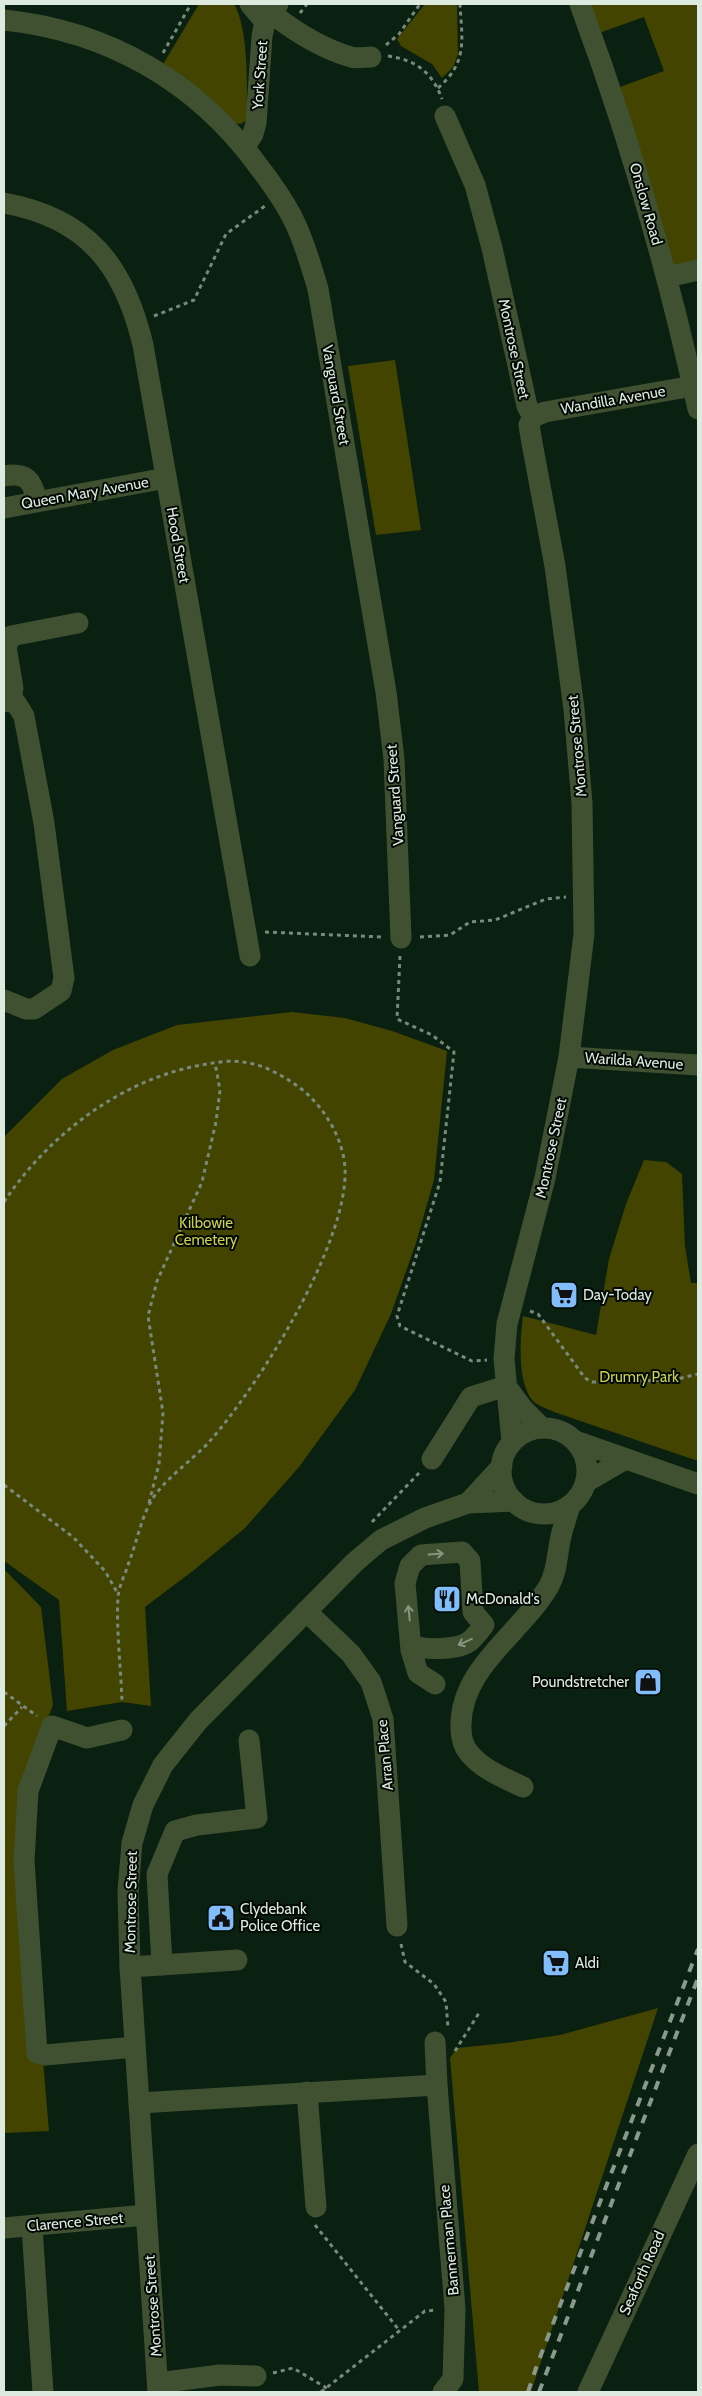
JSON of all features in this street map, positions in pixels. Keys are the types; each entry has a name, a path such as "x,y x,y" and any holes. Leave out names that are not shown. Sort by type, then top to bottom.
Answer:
{"street":[{"path":"250,4 271,13 289,27 353,58 371,56"},
{"name":"Onslow Road","path":"580,4 625,131 667,277 698,409"},
{"name":"York Street","path":"245,147 253,134 256,123 262,36 271,13"},
{"name":"Vanguard Street","path":"4,20 46,27 92,40 118,50 155,69 194,96 221,120 245,147 280,195 307,250 318,289 367,574 394,759 401,938"},
{"name":"Montrose Street","path":"445,116 475,185 492,248 527,406 533,417 529,425 555,566 574,709 582,803 585,894 584,934 569,1057 536,1219 510,1306 504,1359 512,1442"},
{"name":"Hood Street","path":"4,203 53,216 74,228 98,250 114,271 128,295 138,323 250,956"},
{"path":"667,277 698,270"},
{"name":"Wandilla Avenue","path":"533,417 545,412 693,386"},
{"path":"4,476 18,474 27,479 33,486 37,502"},
{"name":"Queen Mary Avenue","path":"4,508 166,478"},
{"path":"4,1000 26,1009 34,1009 61,991 64,985 44,823 24,716 20,708 7,701 14,688 6,647 10,636 78,623"},
{"name":"Warilda Avenue","path":"569,1057 698,1065"},
{"path":"432,1459 471,1397 506,1386 523,1409 542,1428"},
{"path":"570,1505 550,1513 539,1514 526,1510 514,1501 506,1491 502,1479 502,1466 507,1449 512,1442 526,1432 542,1428 554,1429 575,1441 624,1460 698,1484"},
{"path":"523,1787 492,1772 469,1752 462,1738 461,1716 465,1696 483,1664 515,1631 550,1585 570,1505 586,1482 587,1467 583,1453 575,1441"},
{"path":"586,1482 624,1460"},
{"name":"Montrose Street","path":"468,1503 502,1466"},
{"name":"Montrose Street","path":"158,2387 130,1967 129,1881 132,1843 143,1805 164,1765 198,1721 355,1562 381,1540 425,1518 468,1503 514,1501"},
{"path":"539,1514 560,1540"},
{"path":"411,1644 417,1647 440,1648 469,1642 484,1626 473,1612 470,1561 462,1552 421,1555 410,1566 405,1583 411,1644 418,1673 436,1684 430,1672 429,1659 440,1648"},
{"name":"Arran Place","path":"306,1611 351,1654 371,1682 383,1719 397,1926"},
{"path":"122,1730 87,1738 52,1726 28,1791 24,1861 37,2053 46,2055 135,2047"},
{"path":"162,1965 157,1874 175,1831 197,1825 257,1818 249,1740"},
{"path":"130,1967 237,1960"},
{"name":"Bannerman Place","path":"442,2036 437,2084 455,2309 453,2379 443,2392"},
{"path":"139,2103 437,2084"},
{"path":"307,2092 316,2207"},
{"name":"Seaforth Road","path":"588,2392 671,2208 698,2154"},
{"name":"Clarence Street","path":"4,2228 32,2227 146,2215"},
{"path":"32,2227 43,2392"},
{"path":"158,2387 220,2375 256,2376"}],"path":[{"path":"155,69 191,4"},
{"path":"371,56 399,34 420,4"},
{"path":"438,88 452,76 460,59 462,32 460,4"},
{"path":"371,56 403,58 423,68 438,88 445,116"},
{"path":"138,323 194,300 226,234 280,195"},
{"path":"247,932 401,938 450,935 470,922 496,920 546,899 585,894"},
{"path":"401,938 397,1019 432,1035 454,1052 440,1182 397,1316 400,1326 472,1361 504,1359"},
{"path":"4,1202 22,1174 59,1138 92,1112 114,1098 156,1077 188,1067 215,1063 244,1062 278,1073 308,1093 328,1117 345,1166 343,1191 336,1223 324,1255 263,1370 208,1442 176,1473 148,1506"},
{"path":"122,1702 118,1595 148,1506 159,1464 162,1413 148,1316 157,1281 202,1182 220,1090 215,1063"},
{"path":"510,1306 538,1314 585,1378 592,1382 673,1380 698,1374"},
{"path":"381,1540 369,1524 432,1459"},
{"path":"4,1485 73,1537 105,1571 118,1595"},
{"path":"4,1692 22,1707 52,1726"},
{"path":"4,1726 22,1707"},
{"path":"397,1926 405,1962 434,1984 446,2002 442,2036"},
{"path":"316,2207 313,2222 399,2330"},
{"path":"321,2392 426,2310 455,2309"},
{"path":"256,2376 293,2368 325,2387 329,2392"}],"green space":[{"path":"199,4 234,4 239,15 245,44 247,77 247,120 241,124 233,123 162,66"},
{"path":"425,4 457,4 458,54 453,67 442,78 432,64 401,46 397,39"},
{"path":"588,4 698,4 698,260 665,272 620,87 664,71 644,17 599,33"},
{"path":"395,360 421,530 376,535 348,366"},
{"name":"Kilbowie Cemetery","path":"292,1012 345,1018 392,1031 447,1051 434,1180 416,1243 391,1314 355,1390 299,1467 245,1528 145,1607 151,1706 122,1702 67,1711 59,1600 4,1561 4,1137 62,1079 113,1050 177,1025"},
{"name":"Drumry Park","path":"644,1160 666,1162 682,1174 685,1246 691,1283 698,1283 698,1461 540,1406 533,1401 528,1393 522,1372 521,1336 523,1316 596,1335 609,1259 626,1204"},
{"path":"4,1569 41,1607 53,1705 20,1789 49,2131 4,2133"},
{"path":"658,2008 531,2392 479,2392 450,2058 457,2048 560,2035"}],"railway":[{"path":"528,2392 698,1949"},
{"path":"539,2392 698,1978"}],"place":[{"name":"Day-Today","path":"564,1295"},
{"name":"McDonald's","path":"447,1599"},
{"name":"Poundstretcher","path":"648,1682"},
{"name":"Clydebank Police Office","path":"221,1918"},
{"name":"Aldi","path":"556,1963"}]}
